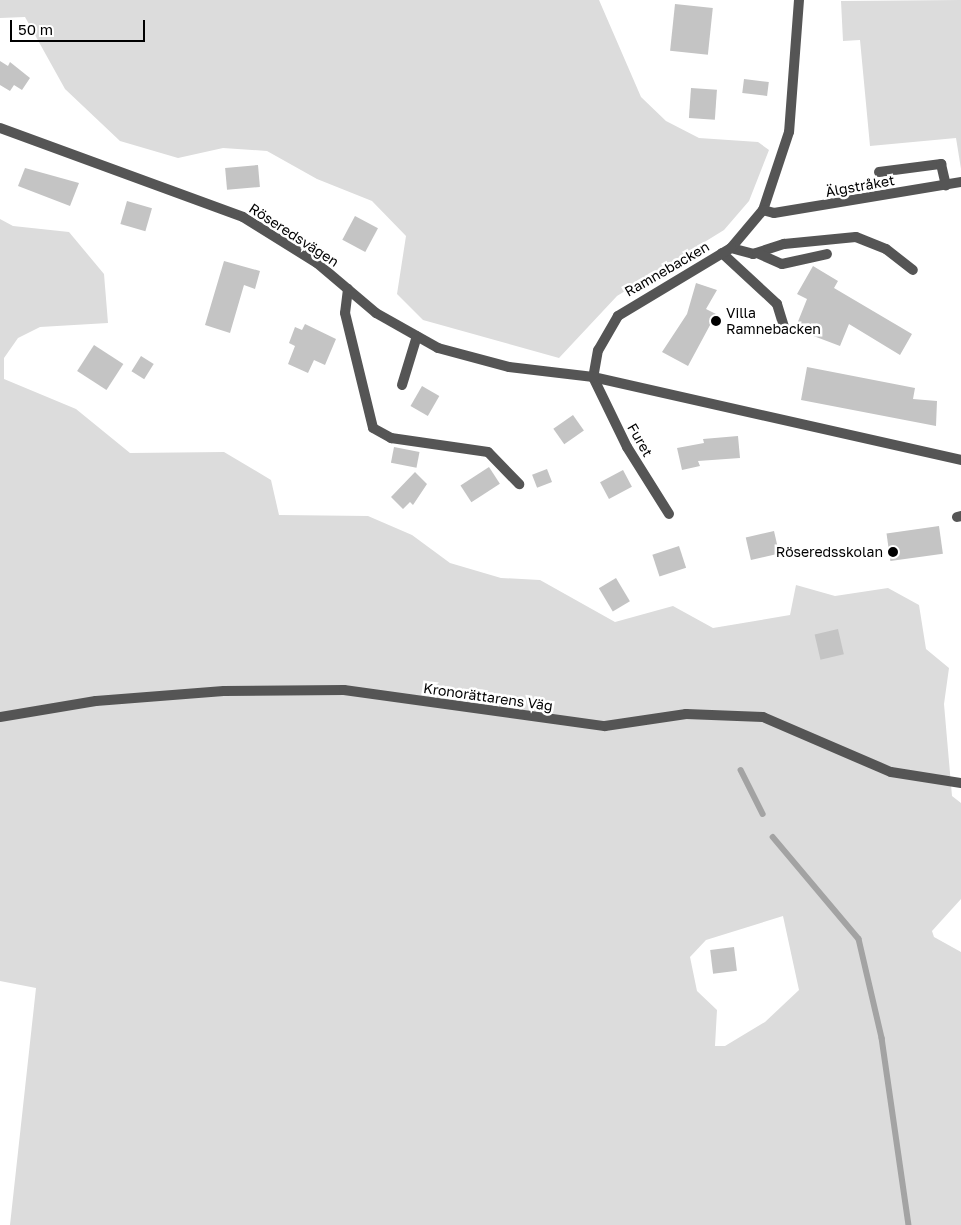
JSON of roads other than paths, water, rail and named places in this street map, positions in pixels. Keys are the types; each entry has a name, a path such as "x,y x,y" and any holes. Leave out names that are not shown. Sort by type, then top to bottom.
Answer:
{"street":[{"name":"Ramnebacken","path":"593,377 598,350 618,316 727,251 763,210 789,132 798,0"},
{"name":"Röseredsvägen","path":"0,128 243,217 316,263 376,313 417,336 468,358 593,377"},
{"path":"879,172 941,164 946,185"},
{"name":"Älgstråket","path":"763,210 774,214 961,182"},
{"path":"727,251 744,255 757,253 784,244 856,237 886,249 913,270"},
{"path":"727,251 778,304 785,331"},
{"path":"757,253 782,264 827,254"},
{"path":"348,289 345,313 373,428 391,438 488,452 519,484"},
{"path":"402,385 417,336"},
{"path":"593,377 961,460"},
{"name":"Furet","path":"593,377 627,447 669,514"},
{"name":"Kronorättarens Väg","path":"0,717 96,701 224,691 326,690 604,726 686,714 763,717 892,772 961,783"}],"waterway":[{"path":"741,770 763,814"},
{"path":"773,837 859,939 882,1038 909,1225"}],"place":[{"name":"Villa Ramnebacken","path":"716,321"},
{"name":"Röseredsskolan","path":"893,552"}]}
